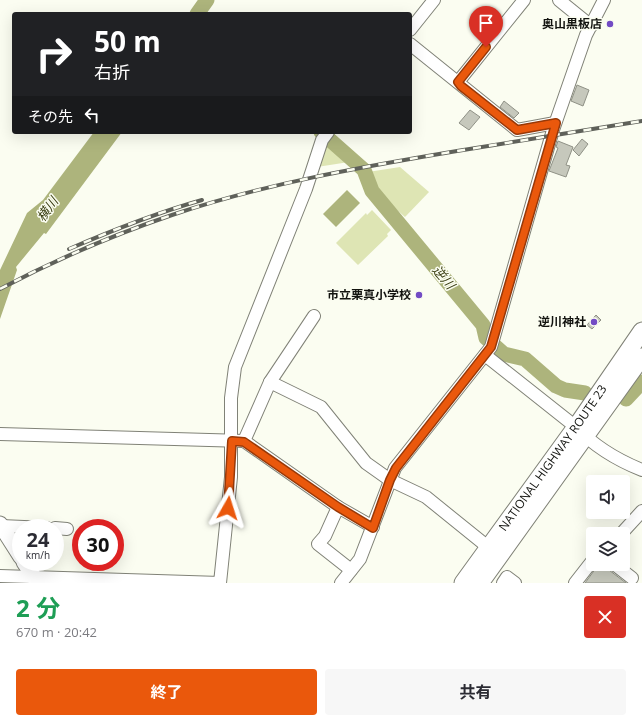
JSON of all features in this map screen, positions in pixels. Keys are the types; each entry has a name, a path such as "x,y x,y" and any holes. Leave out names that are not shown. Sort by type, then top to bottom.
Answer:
{"highway":[{"name":"NATIONAL HIGHWAY ROUTE 23","path":"480,583 581,432 642,332"},
{"name":"NATIONAL HIGHWAY ROUTE 23","path":"463,583 581,432 642,357"}],"main road":[{"path":"1,525 12,543"},
{"path":"30,571 36,580"}],"street":[{"path":"412,28 434,0"},
{"path":"458,82 524,0"},
{"path":"559,0 591,26"},
{"path":"341,583 360,559 396,468 421,433 490,347 556,123 576,63 591,26 604,0"},
{"path":"412,46 517,130 556,123"},
{"path":"238,441 232,398 235,367 306,189 325,135"},
{"path":"0,576 36,580 220,583 231,477 238,441 270,382 314,316"},
{"path":"490,347 581,432 613,457 642,470"},
{"path":"270,382 320,407 356,448 359,456 390,480 426,497 483,543"},
{"path":"0,434 238,441 338,507 373,528"},
{"path":"338,507 325,536 318,544 351,570"},
{"path":"628,527 642,512"},
{"path":"1,525 12,526"},
{"path":"575,583 586,569"},
{"path":"623,571 632,578"},
{"path":"503,583 507,577 515,583"}],"shaded area":[{"path":"324,141 349,162 317,167"},
{"path":"400,167 429,192 405,217 376,191 368,172"},
{"path":"372,210 391,230 387,234 388,236 358,265 336,243 366,213 367,215"}],"water":[{"path":"92,134 121,134 46,234 44,233 16,267 17,270 0,319 0,270 27,213 43,200"},
{"path":"347,190 360,203 336,227 323,214"}],"building":[{"path":"577,85 589,90 583,106 571,101"},
{"path":"504,101 519,113 514,118 500,107"},
{"path":"470,110 480,117 469,130 459,123"},
{"path":"582,139 588,144 579,156 573,150"},
{"path":"558,141 573,147 566,165 570,166 566,177 549,171 558,148 556,147"},
{"name":"逆川神社","path":"596,315 601,320 592,329 587,325"},
{"path":"594,571 610,571 626,583 585,583"}],"waterway":[{"name":"横川","path":"198,12 207,0"},
{"name":"逆川","path":"323,134 364,170 372,191 483,325 486,338 504,354 525,359 556,386 565,390 585,393"},
{"name":"逆川","path":"626,399 642,382"}],"railway":[{"path":"0,289 63,258 128,231 172,215 242,194 313,177 385,163 642,121"},
{"path":"69,249 135,222 202,200"}],"place":[{"name":"奥山黒板店","path":"610,24"},
{"name":"市立栗真小学校","path":"419,295"},
{"name":"逆川神社","path":"594,322"}],"route":[{"path":"228,508 232,441 244,442 277,463 338,507 373,528 390,480 396,468 421,433 491,347 556,123 517,130 461,86 458,82 486,47"}]}
